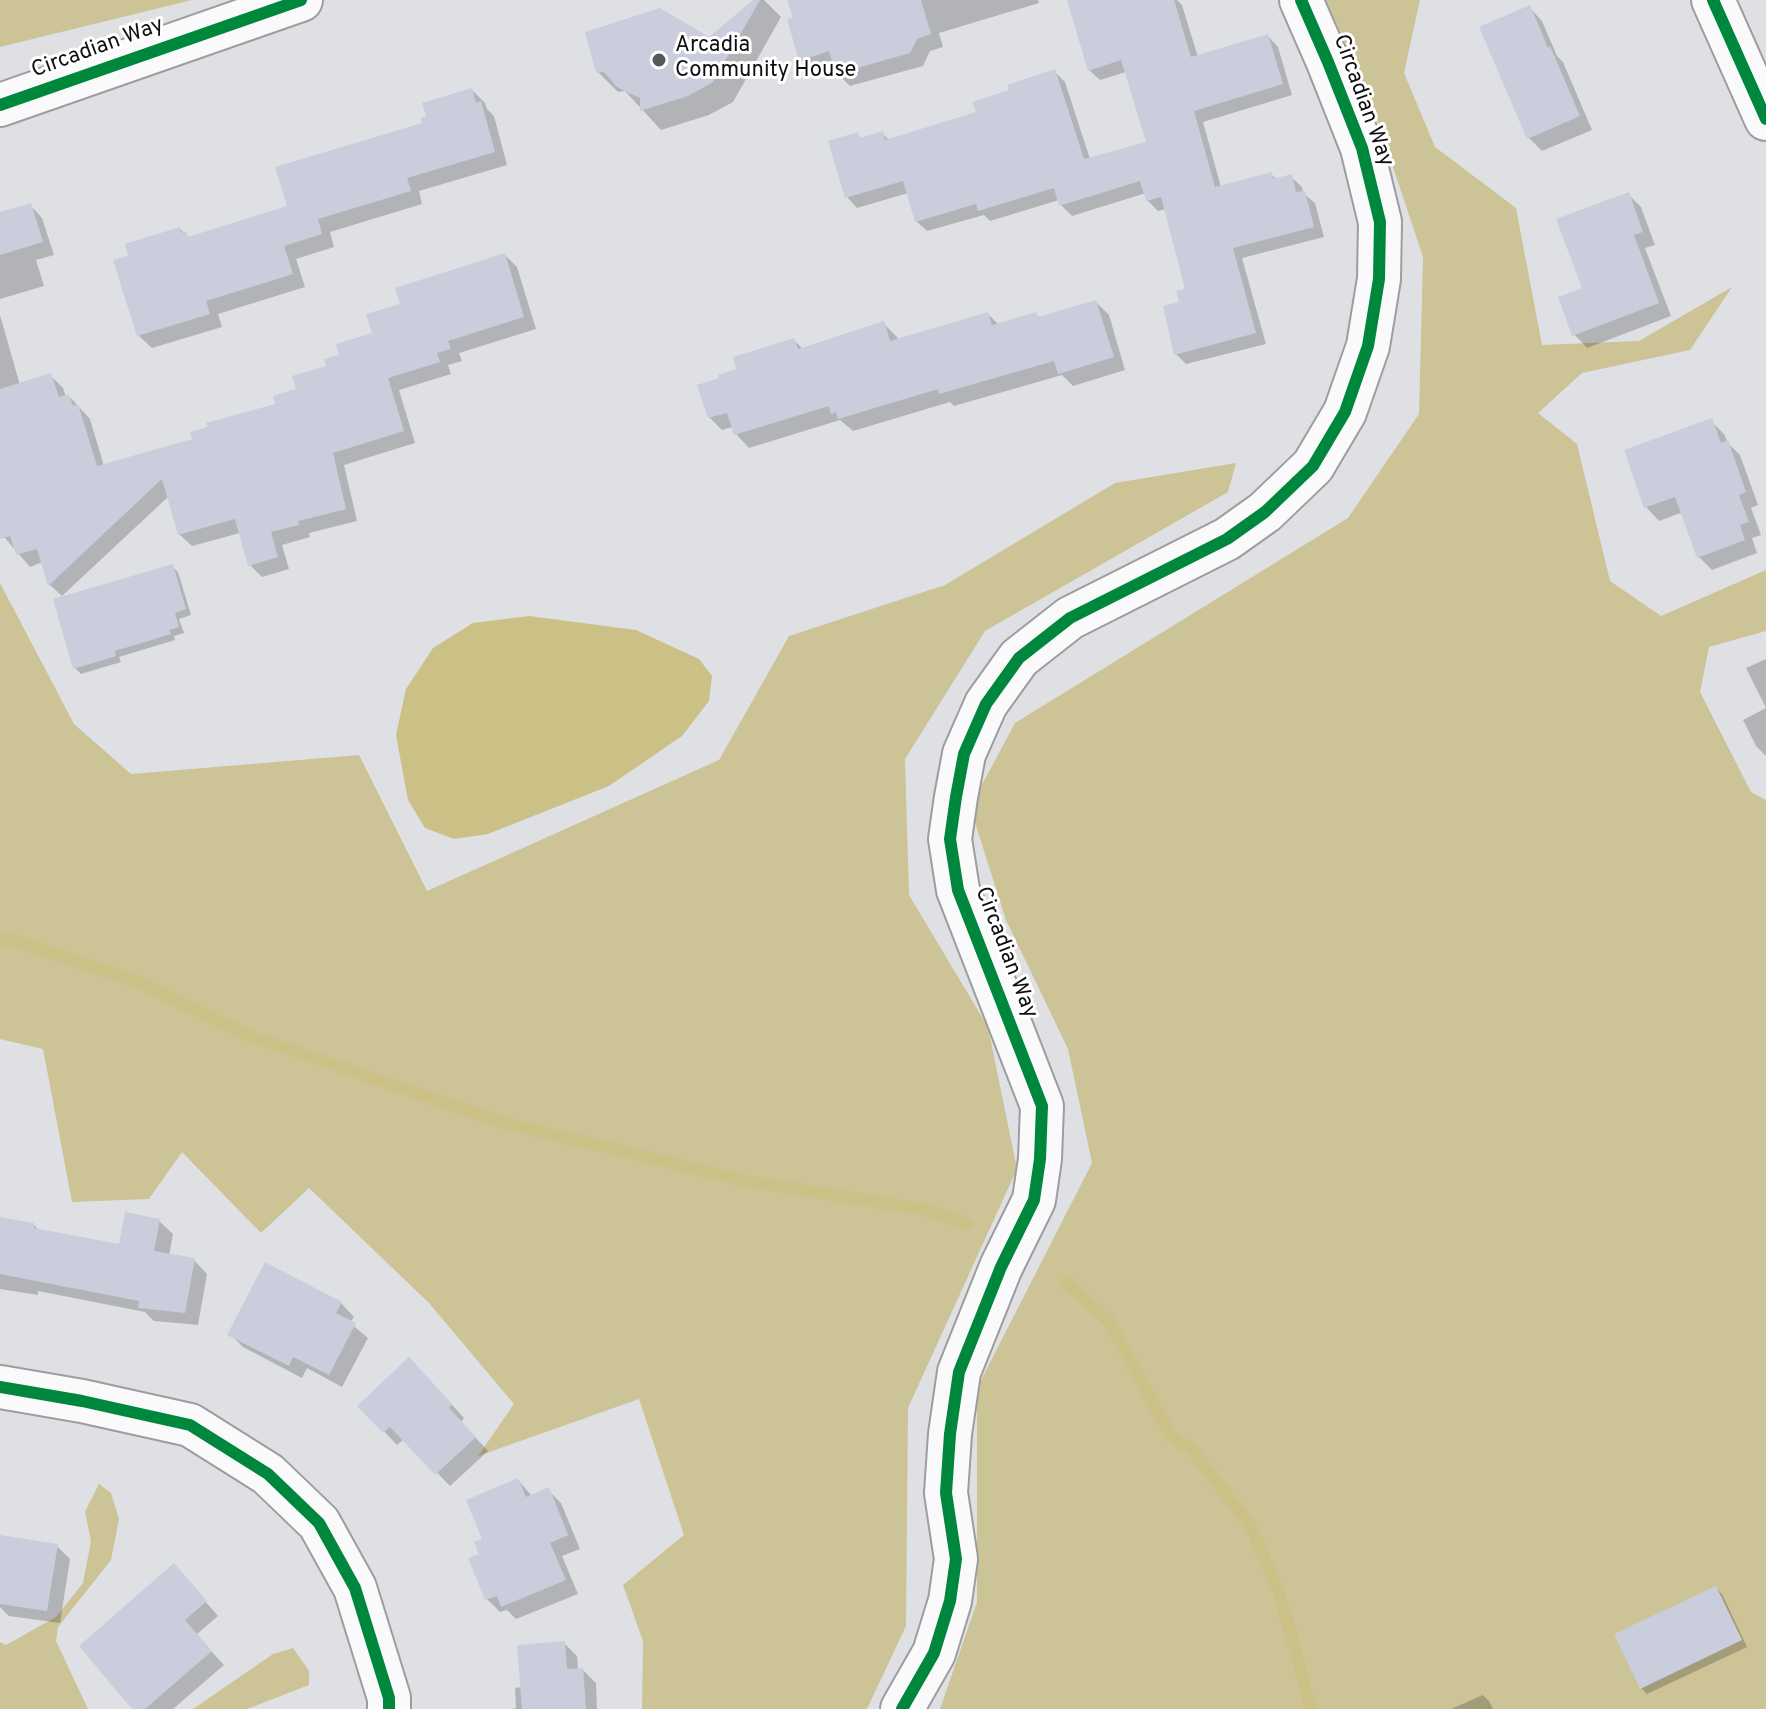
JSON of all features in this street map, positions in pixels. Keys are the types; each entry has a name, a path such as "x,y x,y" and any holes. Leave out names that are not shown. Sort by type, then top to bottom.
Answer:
{"street":[{"name":"Circadian Way","path":"0,105 301,0"},
{"name":"Circadian Way","path":"902,1709 934,1653 950,1601 956,1559 946,1493 959,1372 1001,1267 1034,1200 1040,1159 1042,1106 958,890 950,839 964,754 986,704 1019,658 1070,618 1227,539 1265,512 1313,466 1345,412 1368,346 1379,279 1380,222 1362,148 1301,0"},
{"path":"1713,0 1766,119"},
{"path":"0,1387 190,1425 268,1474 319,1523 355,1588 389,1698 389,1709"}],"shaded area":[{"path":"0,0 192,0 0,47"},
{"path":"1326,0 1420,0 1404,73 1435,147 1516,208 1542,345 1639,341 1732,287 1690,350 1582,373 1538,413 1577,444 1610,581 1661,616 1766,570 1766,631 1709,647 1700,692 1751,792 1766,800 1766,1709 940,1709 977,1602 977,1388 1092,1163 1068,1049 1006,920 970,807 1015,723 1348,518 1419,414 1423,257 1372,104"},
{"path":"1236,463 1228,492 985,631 905,759 909,895 988,1027 1017,1169 908,1408 906,1626 867,1709 642,1709 643,1641 623,1585 684,1535 639,1399 478,1456 514,1404 429,1303 309,1188 261,1233 182,1152 149,1199 72,1202 43,1049 0,1039 0,583 74,724 131,774 359,755 427,891 719,760 789,636 945,585 1115,483"},
{"path":"529,616 636,630 699,659 712,676 709,701 682,736 609,786 488,834 454,839 425,828 408,800 396,735 406,689 433,648 473,623"},
{"path":"99,1484 111,1493 119,1519 111,1560 58,1627 56,1641 88,1709 0,1709 0,1642 6,1645 56,1617 83,1583 91,1541 85,1512"},
{"path":"293,1648 309,1671 309,1685 247,1709 193,1709 273,1654"}],"building":[{"name":"Arcadia Community House","path":"753,0 760,0 713,82 688,96 640,111 640,98 617,87 604,72 596,73 585,32 660,8 709,37"},
{"path":"787,0 921,0 931,34 917,39 910,53 836,74 829,51 799,61 787,19 793,17"},
{"path":"1067,0 1174,0 1191,57 1268,34 1283,84 1194,111 1215,187 1272,172 1273,179 1292,174 1296,192 1305,191 1314,227 1233,248 1256,333 1174,355 1163,306 1179,302 1176,291 1185,289 1161,197 1146,201 1140,181 1059,206 1054,188 978,211 976,204 915,222 903,181 845,198 828,141 858,132 860,138 883,131 885,140 976,112 972,102 1009,90 1007,85 1055,69 1084,159 1146,142 1121,60 1088,71"},
{"path":"1530,5 1580,116 1527,139 1479,27"},
{"path":"472,88 476,103 481,101 495,152 407,178 411,191 318,219 322,234 284,246 293,274 206,301 210,314 137,336 113,260 128,256 125,244 180,227 188,237 287,206 275,167 422,123 421,118 426,116 422,103"},
{"path":"1629,192 1643,232 1634,235 1659,303 1572,336 1558,297 1582,288 1556,219"},
{"path":"31,203 43,242 0,255 0,212"},
{"path":"505,253 524,317 448,341 451,349 437,353 440,362 388,378 404,431 333,453 346,509 298,521 299,525 271,532 278,557 248,566 235,519 178,535 162,479 48,586 37,549 16,555 10,536 0,539 0,389 51,373 59,397 69,394 73,406 78,404 97,466 192,439 190,432 208,427 206,423 275,404 273,396 296,389 292,376 326,366 324,359 339,355 336,344 372,333 366,314 400,304 395,288"},
{"path":"1096,300 1114,357 1058,374 1054,361 939,394 938,389 838,419 836,412 831,414 829,406 734,435 727,413 708,418 697,385 736,369 733,357 794,338 798,349 884,321 890,341 988,312 992,325 1036,312 1038,317"},
{"path":"1712,418 1721,443 1728,440 1746,492 1739,495 1749,522 1740,525 1745,540 1697,558 1675,497 1644,508 1624,450"},
{"path":"173,564 186,609 175,613 179,627 169,630 171,634 115,651 116,656 73,669 53,599"},
{"path":"125,1212 160,1219 154,1251 195,1258 185,1313 138,1308 139,1301 0,1274 0,1217 34,1223 34,1228 119,1244"},
{"path":"265,1262 342,1302 336,1313 356,1323 329,1375 293,1357 289,1366 227,1335"},
{"path":"409,1357 452,1404 449,1408 476,1437 435,1475 390,1427 383,1433 357,1406"},
{"path":"518,1478 526,1497 549,1487 568,1535 550,1543 566,1580 501,1607 497,1596 485,1600 468,1558 479,1554 474,1542 482,1539 466,1500"},
{"path":"0,1535 58,1544 47,1611 0,1604"},
{"path":"174,1563 207,1601 185,1620 212,1651 145,1709 132,1709 79,1646"},
{"path":"1716,1586 1742,1640 1640,1689 1614,1634"},
{"path":"565,1641 567,1669 583,1668 586,1709 522,1709 517,1645"}],"waterway":[{"path":"0,939 24,943 134,980 249,1036 513,1125 751,1182 929,1210 968,1224"},
{"path":"1066,1282 1109,1321 1171,1436 1191,1449 1250,1525 1280,1595 1311,1709"}],"cycle path":[{"path":"0,105 301,0"},
{"path":"902,1709 934,1653 950,1601 956,1559 946,1493 959,1372 1001,1267 1034,1200 1040,1159 1042,1106 958,890 950,839 964,754 986,704 1019,658 1070,618 1227,539 1265,512 1313,466 1345,412 1368,346 1379,279 1380,222 1362,148 1301,0"},
{"path":"1713,0 1766,119"},
{"path":"0,1387 190,1425 268,1474 319,1523 355,1588 389,1698 389,1709"}],"place":[{"name":"Arcadia Community House","path":"659,60"}]}
